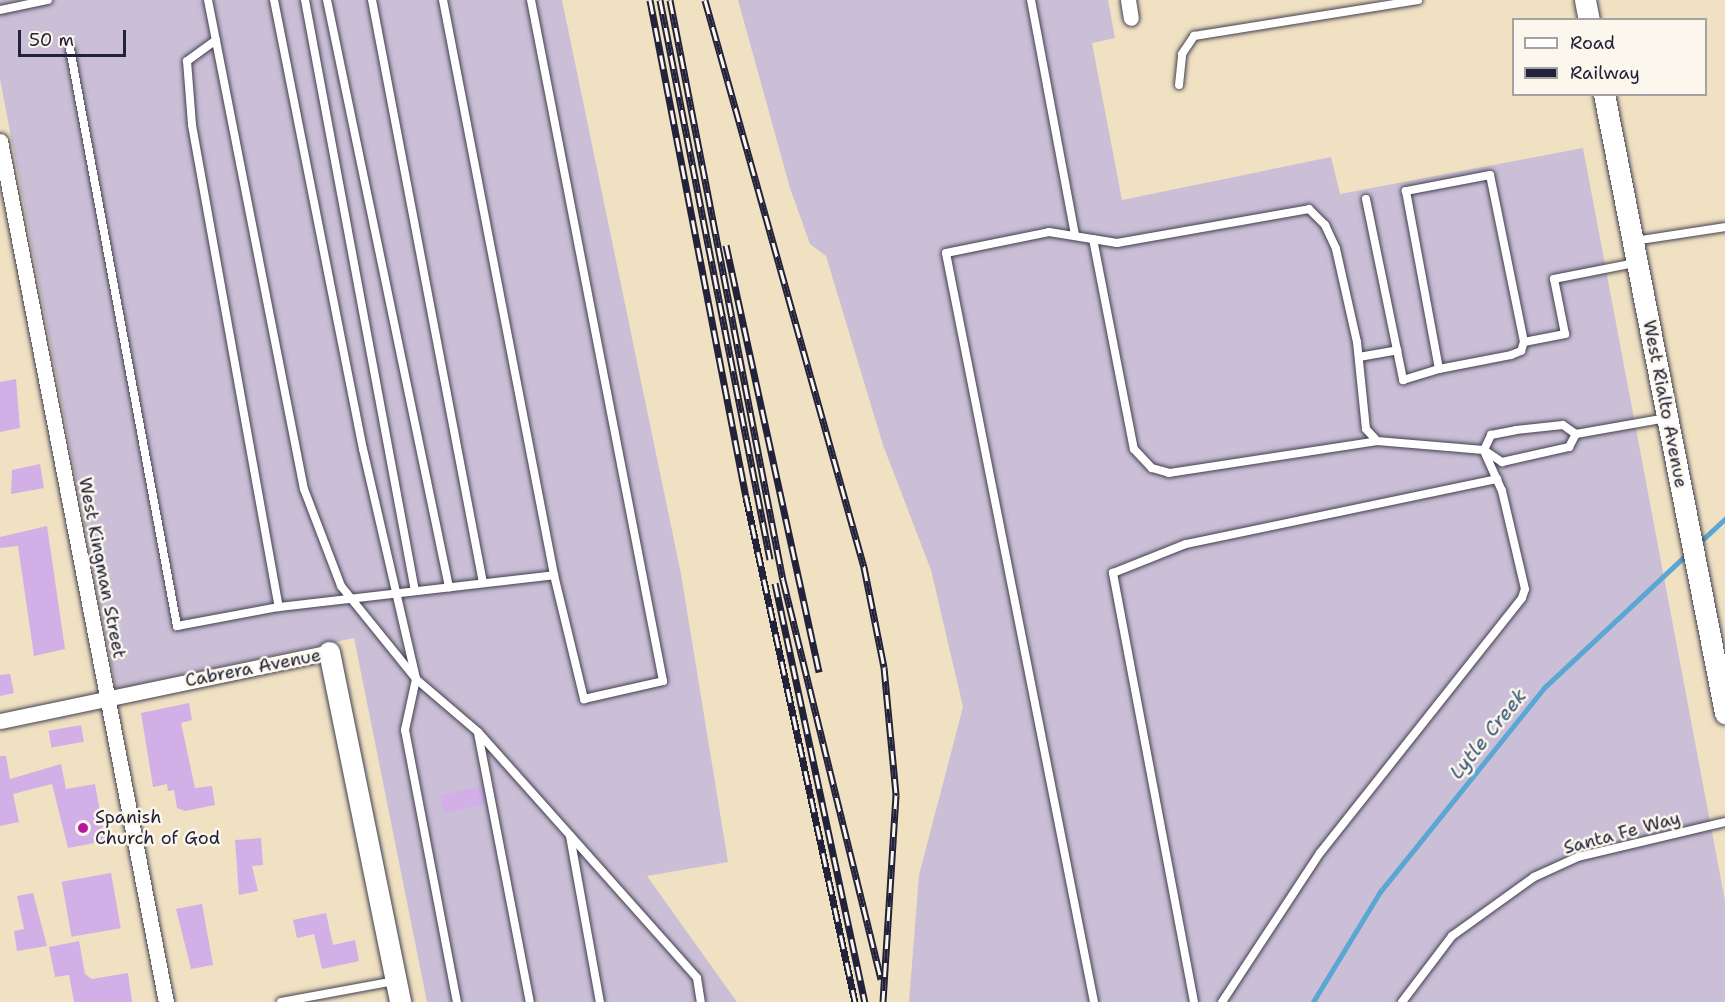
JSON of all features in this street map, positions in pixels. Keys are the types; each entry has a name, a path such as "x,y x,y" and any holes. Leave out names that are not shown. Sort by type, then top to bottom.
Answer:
{"main road":[{"path":"1585,0 1589,18"},
{"name":"West Rialto Avenue","path":"1604,96 1724,699"},
{"name":"Cabrera Avenue","path":"329,652 400,1002"}],"street":[{"path":"1128,0 1131,18"},
{"name":"West Kingman Street","path":"0,141 166,1002"},
{"name":"Cabrera Avenue","path":"0,721 329,652"}],"lane":[{"path":"0,9 48,0"},
{"path":"208,0 304,489 341,585 416,679 478,732 697,978 701,1002"},
{"path":"274,0 363,449 416,679 405,730 457,1002"},
{"path":"305,0 415,591"},
{"path":"327,0 449,587"},
{"path":"372,0 483,584"},
{"path":"443,0 554,575 584,699 663,681 531,0"},
{"path":"1031,0 1075,236"},
{"path":"1179,85 1182,54 1194,36 1418,0"},
{"path":"216,40 187,61 192,125 279,607"},
{"path":"70,49 177,626 279,607 554,575"},
{"path":"1366,199 1403,380 1438,369 1521,351 1524,342 1490,175 1406,191 1438,369"},
{"path":"1094,1002 946,253 1049,232 1117,243 1309,209 1325,225 1336,249 1359,357 1366,429 1377,441"},
{"path":"1632,241 1725,226"},
{"path":"1093,239 1134,449 1152,468 1169,473 1377,441 1484,450 1502,462 1569,447 1576,434"},
{"path":"1524,342 1565,334 1554,279 1637,263"},
{"path":"1359,357 1397,350"},
{"path":"1222,1002 1320,853 1522,598 1525,589 1497,479 1484,450 1491,435 1563,425 1576,434 1668,418"},
{"path":"1194,1002 1113,573 1186,544 1497,479"},
{"path":"478,732 530,1002"},
{"name":"Santa Fe Way","path":"1402,1002 1452,936 1533,877 1578,856 1725,822"},
{"path":"569,834 600,1002"},
{"path":"280,1002 396,981"}],"shaded area":[{"path":"0,0 562,0 681,574 728,862 647,876 737,1002 427,1002 354,638 116,689 0,79"},
{"path":"738,0 1108,0 1115,38 1092,43 1122,200 1331,157 1340,194 1583,148 1725,901 1725,1002 909,1002 919,875 963,707 931,570 883,445 826,256 810,244 790,188"}],"building":[{"path":"16,379 20,428 0,432 0,382"},
{"path":"40,464 44,488 11,494 12,470"},
{"path":"47,526 65,649 34,656 18,546 0,548 0,537"},
{"path":"10,674 14,693 0,696 0,675"},
{"path":"189,703 192,720 181,723 195,788 212,786 215,805 185,811 177,808 174,790 168,791 167,784 153,787 141,713"},
{"path":"81,725 84,742 51,747 49,731"},
{"path":"0,756 6,756 10,779 61,764 66,789 95,784 105,841 68,848 52,784 13,794 19,822 0,826"},
{"path":"482,786 486,804 444,813 440,796"},
{"path":"261,838 263,865 252,866 258,891 239,895 235,840"},
{"path":"111,873 121,928 71,937 62,882"},
{"path":"33,893 47,946 17,951 14,931 24,929 17,896"},
{"path":"202,904 213,965 191,969 176,909"},
{"path":"326,913 333,945 355,940 359,961 322,969 314,934 297,938 293,920"},
{"path":"79,941 85,974 92,979 128,973 132,1002 74,1002 69,975 55,977 49,947"}],"waterway":[{"name":"Lytle Creek","path":"1699,543 1725,519"},
{"name":"Lytle Creek","path":"1313,1002 1380,892 1545,687 1688,553"}],"railway":[{"path":"650,0 746,497 855,1002"},
{"path":"660,0 770,559"},
{"path":"670,0 783,580 881,979"},
{"path":"705,0 864,567 884,667 896,795 883,1002"},
{"path":"726,245 819,672"},
{"path":"775,583 865,1002"}],"place":[{"name":"Spanish Church of God","path":"83,828"}]}
